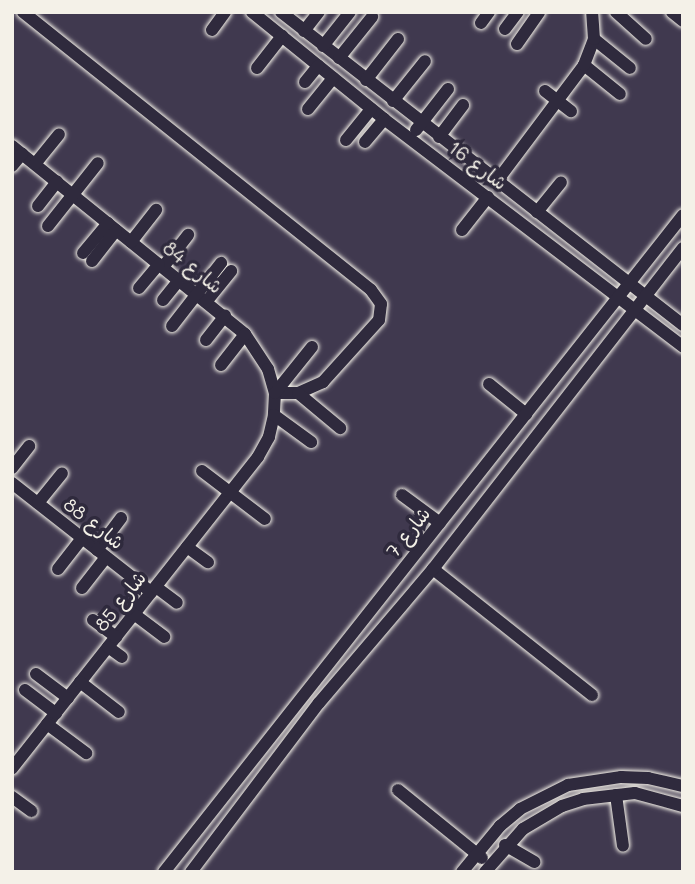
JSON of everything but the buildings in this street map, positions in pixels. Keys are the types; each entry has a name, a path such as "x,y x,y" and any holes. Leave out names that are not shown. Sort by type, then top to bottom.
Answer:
{"street":[{"path":"23,12 371,290 381,304 379,320 323,382 298,394 275,393"},
{"path":"212,30 225,12"},
{"name":"شارع 16","path":"251,12 384,119 683,347"},
{"path":"304,30 319,12"},
{"path":"323,46 350,12"},
{"path":"481,23 489,12"},
{"path":"505,29 518,12"},
{"path":"517,44 539,12"},
{"path":"497,181 584,65 594,39 592,12"},
{"path":"616,12 646,39"},
{"path":"672,12 683,21"},
{"path":"257,68 277,33 284,13"},
{"name":"شارع 16","path":"284,13 366,80 683,325"},
{"path":"339,58 372,17"},
{"path":"366,80 398,39"},
{"path":"594,39 630,68"},
{"path":"393,101 425,61"},
{"path":"305,82 318,65"},
{"path":"584,65 620,94"},
{"path":"308,109 333,78"},
{"path":"410,138 448,89"},
{"path":"545,92 570,111"},
{"path":"439,137 463,105"},
{"path":"346,140 372,109"},
{"path":"365,142 384,119"},
{"path":"38,167 62,137"},
{"path":"12,166 17,150"},
{"name":"شارع 84","path":"17,150 244,334 268,369 275,393 269,437 258,457"},
{"path":"48,226 98,163"},
{"path":"38,206 57,182"},
{"path":"537,212 561,182"},
{"path":"462,230 488,197"},
{"path":"131,242 156,210"},
{"name":"شارع 7","path":"164,872 683,215"},
{"path":"543,238 554,224"},
{"path":"88,257 112,226"},
{"path":"139,288 188,235"},
{"path":"191,872 319,703 433,569 683,248"},
{"path":"172,326 202,298 226,267"},
{"path":"163,300 179,280"},
{"path":"206,340 225,316"},
{"path":"220,365 244,334"},
{"path":"275,393 312,347"},
{"path":"489,384 526,414"},
{"path":"298,394 340,428"},
{"path":"274,415 311,442"},
{"path":"12,468 29,446"},
{"name":"شارع 85","path":"12,768 258,457"},
{"path":"202,471 265,520"},
{"path":"38,503 62,473"},
{"path":"12,502 17,487"},
{"name":"شارع 88","path":"17,487 102,553 177,603"},
{"path":"402,495 440,523"},
{"path":"82,588 121,518"},
{"path":"58,569 82,538"},
{"path":"187,547 208,562"},
{"path":"433,569 592,695"},
{"path":"134,614 164,637"},
{"path":"93,620 122,657"},
{"path":"36,674 68,698"},
{"path":"80,682 119,712"},
{"path":"25,690 86,753"},
{"path":"461,872 500,826 543,795 581,782 621,776 648,778 683,786"},
{"path":"398,790 476,854 487,868 505,845 523,829 562,806 619,794 659,798 683,806"},
{"path":"619,794 623,846"},
{"path":"12,797 31,811"},
{"path":"505,845 536,862"}],"shaded area":[{"path":"12,12 683,12 683,872 12,872"}]}
